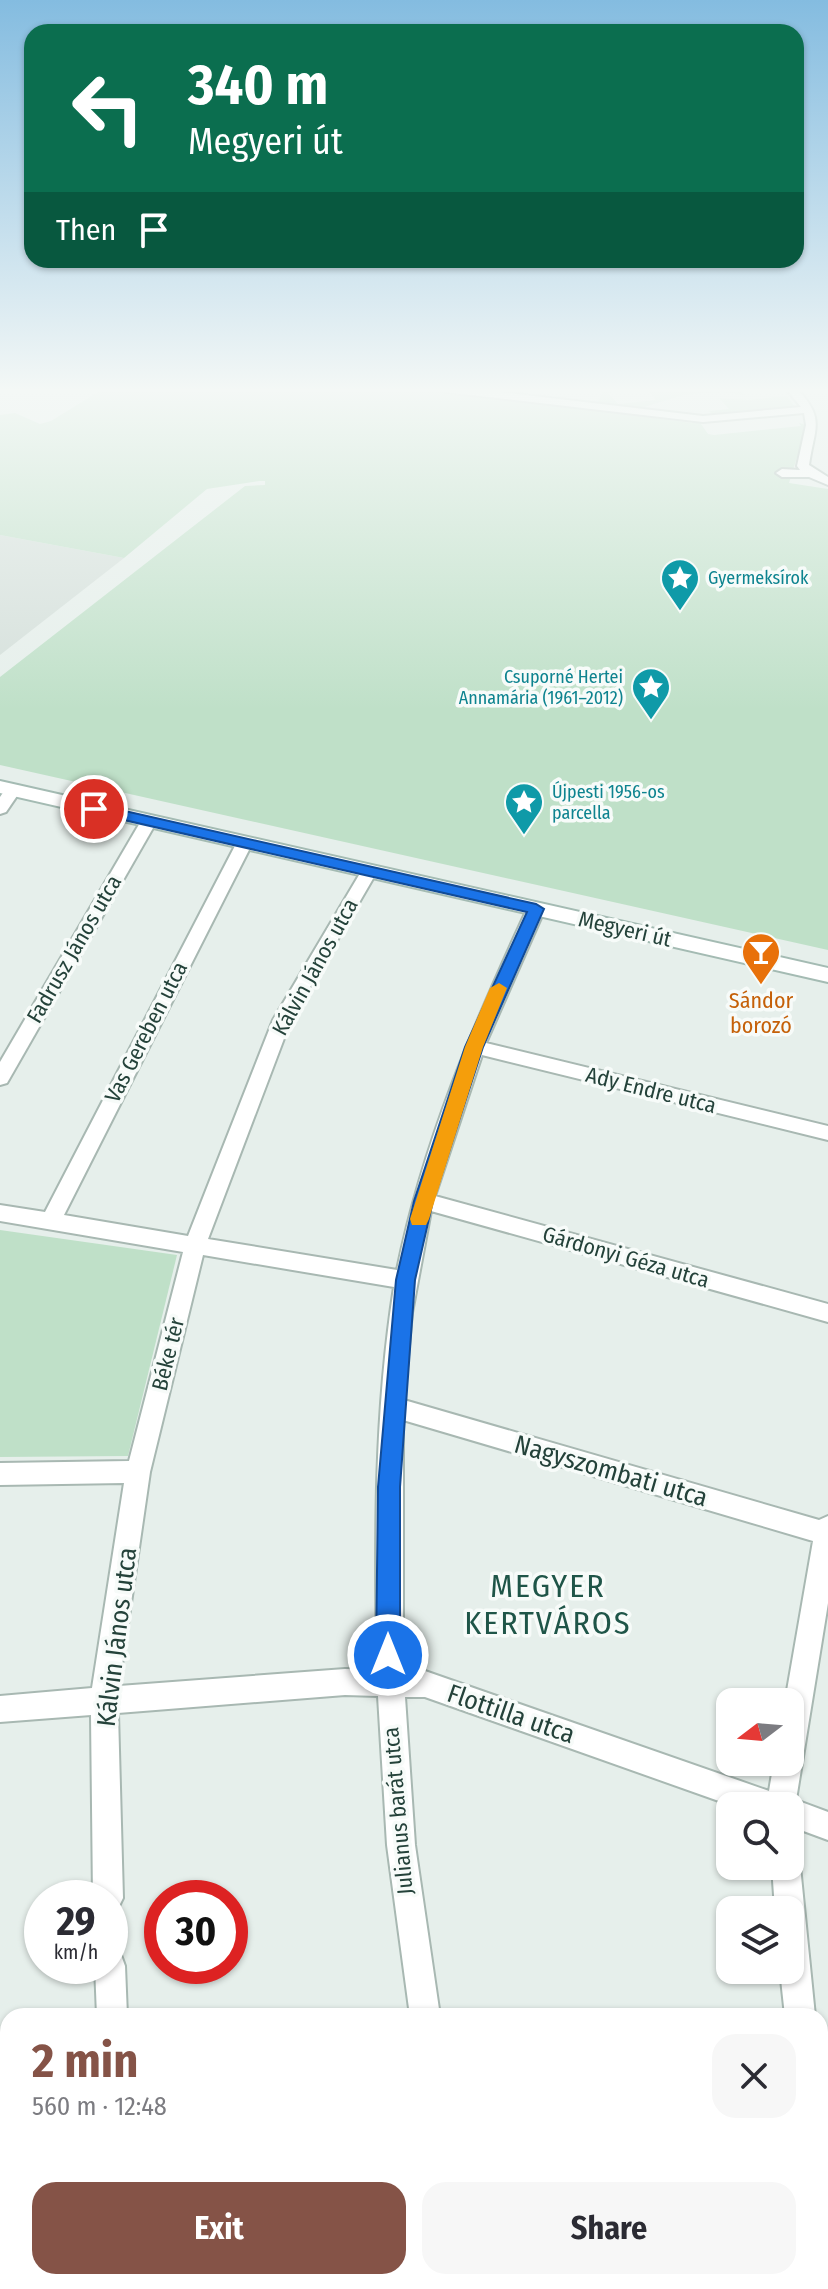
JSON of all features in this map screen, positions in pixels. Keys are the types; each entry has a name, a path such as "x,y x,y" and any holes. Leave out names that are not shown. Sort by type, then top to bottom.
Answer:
{"main road":[{"name":"Megyeri út","path":"6,789 828,975"}],"street":[{"path":"0,809 6,789"},
{"name":"Fadrusz János utca","path":"0,1078 149,821"},
{"name":"Vas Gereben utca","path":"50,1222 245,842"},
{"name":"Kálvin János utca","path":"195,1246 282,1020 370,870"},
{"name":"Julianus barát utca","path":"424,2008 404,1894 388,1683 389,1487 405,1280 423,1201 474,1047 536,909"},
{"name":"Ady Endre utca","path":"474,1047 828,1133"},
{"name":"Gárdonyi Géza utca","path":"423,1201 828,1313"},
{"path":"0,1213 405,1280"},
{"name":"Béke tér","path":"138,1472 195,1246"},
{"name":"Nagyszombati utca","path":"393,1407 828,1532"},
{"path":"0,1474 138,1472"},
{"name":"Kálvin János utca","path":"108,1880 104,1700 138,1472"},
{"path":"801,1688 828,1532"},
{"name":"Flottilla utca","path":"0,1709 345,1682 425,1684 733,1792"},
{"path":"804,1817 828,1826"},
{"path":"111,1984 112,2008"},
{"path":"797,1984 799,2008"}],"shaded area":[{"path":"0,535 124,558 0,655"}],"green space":[{"path":"0,496 199,496 124,558 0,535"},
{"path":"232,496 828,496 828,950 0,765 0,677"},
{"path":"0,1230 177,1255 128,1456 0,1457"}],"slow traffic":[{"path":"419,1219 474,1047 499,988"}],"place":[{"name":"Gyermeksírok","path":"680,612"},
{"name":"Csuporné Hertei Annamária (1961–2012)","path":"651,721"},
{"name":"Újpesti 1956-os parcella","path":"524,836"},
{"name":"Sándor borozó","path":"761,986"}],"district":[{"name":"MEGYER KERTVÁROS","path":"548,1604"}],"route":[{"path":"94,809 536,909 474,1047 423,1201 405,1280 389,1487 388,1655"}]}
